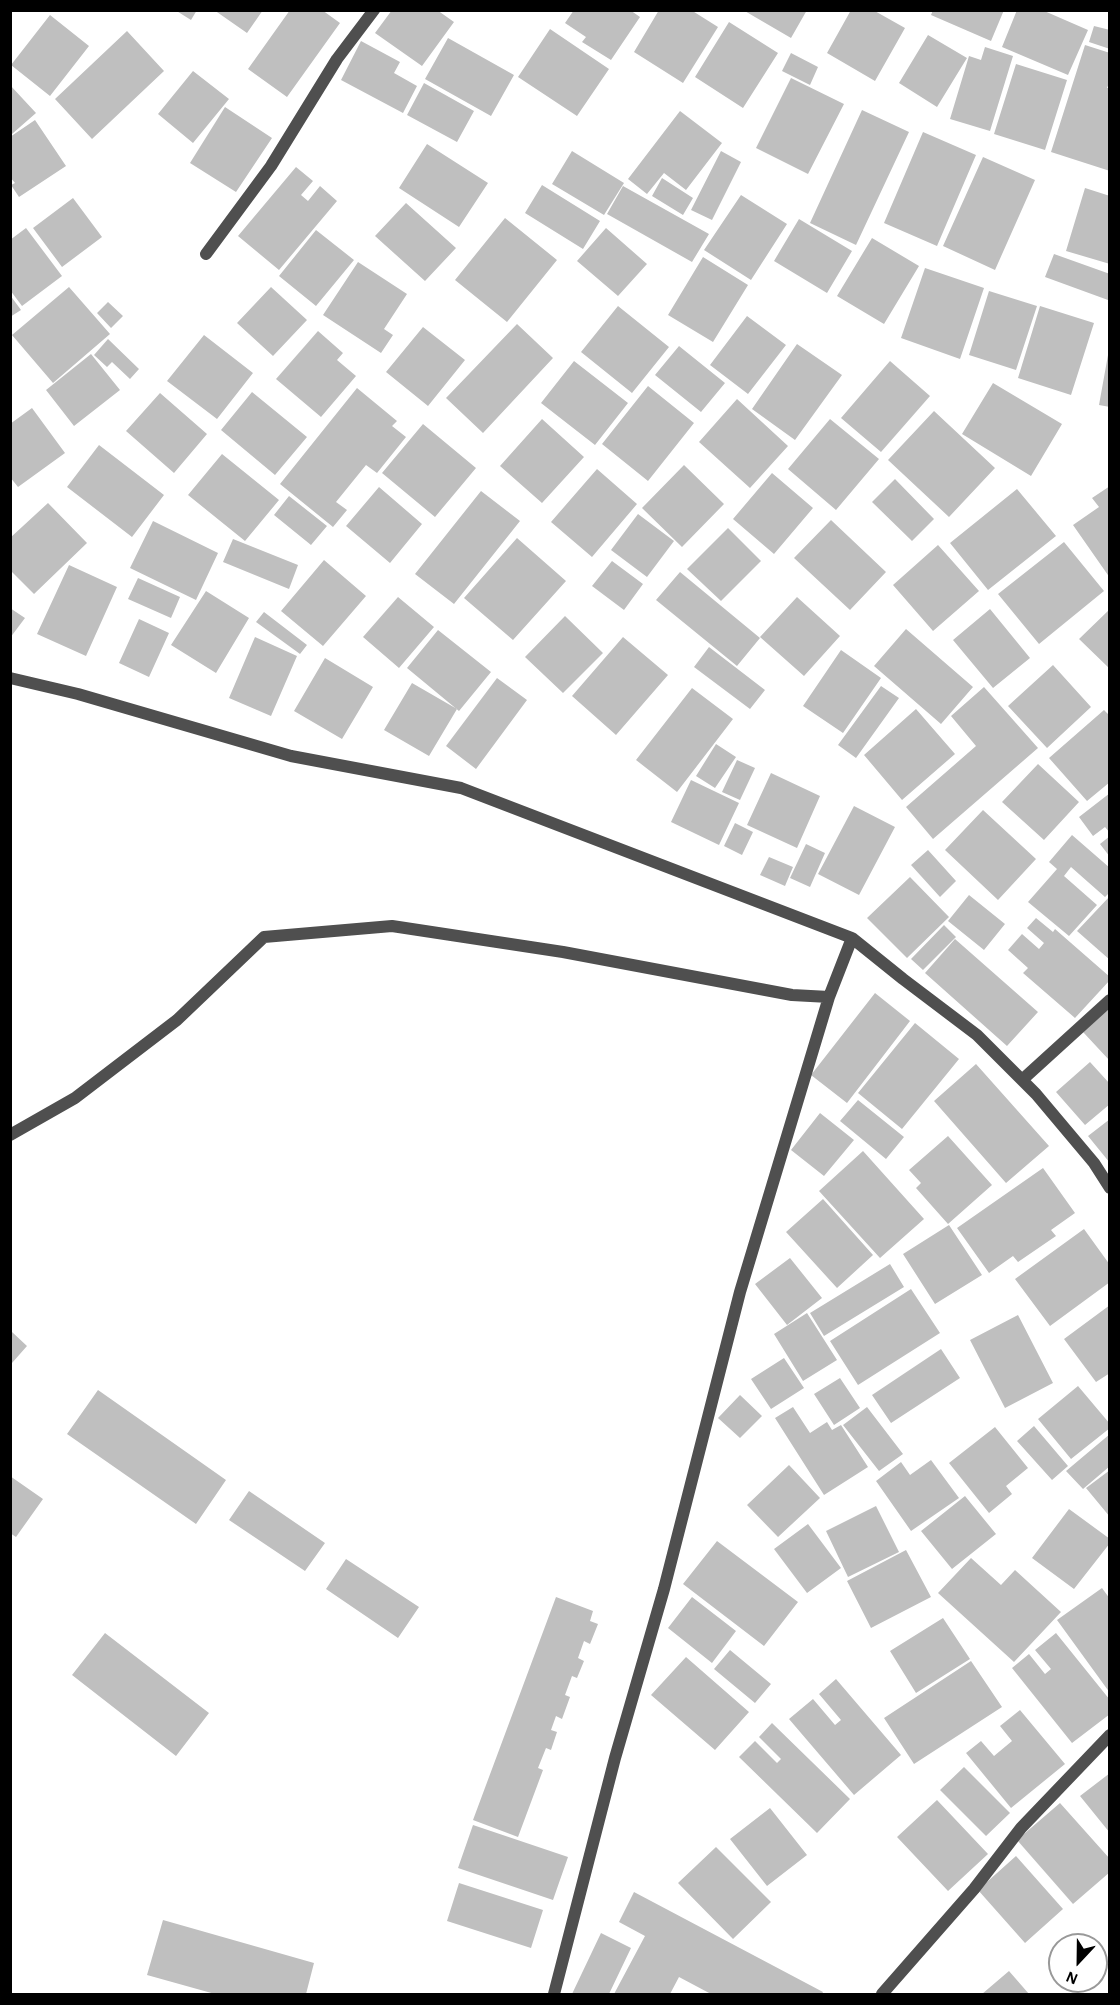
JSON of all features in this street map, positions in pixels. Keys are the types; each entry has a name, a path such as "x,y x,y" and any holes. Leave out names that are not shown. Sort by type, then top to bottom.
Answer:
{"street":[{"path":"206,254 271,166 337,59 374,10"},
{"path":"10,678 78,694 291,756 461,788 852,938 903,980 977,1035 1036,1094 1094,1163 1110,1188"},
{"path":"10,1135 75,1098 177,1020 264,937 392,926 563,952 792,995 829,997"},
{"path":"554,1995 615,1758 664,1589 740,1292 829,997 852,938"},
{"path":"1022,1080 1110,1000"},
{"path":"882,1995 975,1889 1021,1828 1110,1736"}],"building":[{"path":"175,10 197,10 191,20"},
{"path":"214,10 263,10 247,33"},
{"path":"290,10 322,10 340,23 287,97 248,69"},
{"path":"392,10 437,10 454,22 422,66 375,33"},
{"path":"574,10 630,10 640,17 611,60 582,42 586,37 565,23"},
{"path":"659,10 691,10 718,27 683,83 634,52"},
{"path":"743,10 807,10 791,38"},
{"path":"851,10 873,10 905,28 875,81 827,53"},
{"path":"933,10 1004,10 991,41 931,15"},
{"path":"1017,10 1042,10 1088,30 1068,75 1002,47"},
{"path":"50,15 89,46 50,96 11,65"},
{"path":"729,22 778,53 743,108 695,77"},
{"path":"1094,26 1110,30 1110,49 1089,42"},
{"path":"550,29 609,69 577,116 518,77"},
{"path":"127,31 164,71 92,139 55,99"},
{"path":"928,35 967,58 937,107 899,83"},
{"path":"448,38 514,75 491,116 425,79"},
{"path":"361,41 400,62 394,73 417,86 403,113 341,80"},
{"path":"1085,45 1110,53 1110,81 1107,88 1110,88 1110,171 1051,152"},
{"path":"985,47 1013,56 990,131 950,119 969,56 981,60"},
{"path":"791,53 818,67 810,85 782,71"},
{"path":"1016,64 1067,80 1045,150 994,134"},
{"path":"193,71 229,99 193,143 158,114"},
{"path":"791,78 844,104 808,174 756,148"},
{"path":"424,83 474,111 457,142 407,115"},
{"path":"10,85 36,113 12,134 10,133"},
{"path":"225,107 272,138 236,192 190,163"},
{"path":"862,110 909,132 856,245 810,223"},
{"path":"680,111 722,143 686,190 664,173 647,194 628,179"},
{"path":"35,120 66,166 19,197 11,185 15,183 10,177 10,137"},
{"path":"923,132 976,155 937,246 884,223"},
{"path":"427,144 488,183 459,227 399,188"},
{"path":"572,151 624,183 604,215 552,184"},
{"path":"721,151 741,162 712,220 691,210"},
{"path":"983,157 1035,180 995,270 943,246"},
{"path":"296,167 313,181 301,195 308,201 320,186 337,201 279,270 238,236"},
{"path":"662,178 693,198 683,215 652,196"},
{"path":"542,185 600,221 583,249 525,213"},
{"path":"623,186 709,234 692,262 607,214"},
{"path":"1085,188 1110,196 1110,264 1066,251"},
{"path":"741,195 787,224 751,280 704,250"},
{"path":"73,198 102,237 62,267 33,228"},
{"path":"406,203 456,248 425,281 375,236"},
{"path":"505,218 557,260 507,322 455,280"},
{"path":"799,219 852,251 827,293 774,261"},
{"path":"26,228 62,276 22,306 10,290 10,240"},
{"path":"606,228 647,264 618,296 577,261"},
{"path":"316,230 354,260 316,306 279,276"},
{"path":"872,238 919,266 884,324 837,296"},
{"path":"1054,254 1110,274 1108,300 1045,277"},
{"path":"703,257 748,285 713,342 668,315"},
{"path":"358,262 407,294 384,329 393,335 381,353 323,315"},
{"path":"925,268 984,288 960,359 901,338"},
{"path":"69,287 110,334 53,383 12,335"},
{"path":"271,287 307,320 273,356 237,323"},
{"path":"989,291 1037,306 1016,370 969,355"},
{"path":"10,295 21,310 10,317"},
{"path":"108,302 123,316 111,328 97,313"},
{"path":"618,306 669,347 632,393 581,352"},
{"path":"1040,306 1094,323 1071,395 1018,378"},
{"path":"747,316 786,345 748,394 710,365"},
{"path":"517,324 553,358 483,433 446,398"},
{"path":"423,327 465,360 428,406 386,372"},
{"path":"318,331 343,353 337,360 356,376 321,417 276,379"},
{"path":"204,335 253,373 217,419 167,381"},
{"path":"108,339 139,369 130,379 112,362 107,367 94,355"},
{"path":"797,344 842,375 795,440 752,409"},
{"path":"679,346 725,383 701,412 655,375"},
{"path":"91,354 120,390 74,426 46,390"},
{"path":"1108,355 1110,355 1110,407 1099,405"},
{"path":"574,361 628,403 595,445 541,403"},
{"path":"890,361 930,396 881,452 841,418"},
{"path":"993,383 1062,424 1031,476 962,434"},
{"path":"648,386 694,423 648,481 602,444"},
{"path":"357,388 397,421 392,426 406,437 377,473 366,465 336,502 347,510 333,527 280,484"},
{"path":"252,392 307,437 275,475 221,430"},
{"path":"160,393 207,434 174,473 126,431"},
{"path":"737,399 788,446 750,488 699,442"},
{"path":"32,408 65,453 18,487 10,477 10,424"},
{"path":"934,411 995,468 949,517 888,460"},
{"path":"542,419 584,457 542,503 500,466"},
{"path":"830,419 879,459 836,510 788,469"},
{"path":"423,424 476,468 435,517 382,473"},
{"path":"99,445 164,495 132,537 67,487"},
{"path":"222,454 279,500 245,541 188,495"},
{"path":"684,465 724,504 682,547 642,508"},
{"path":"597,469 637,504 592,557 551,522"},
{"path":"772,473 813,508 774,554 733,519"},
{"path":"895,479 934,519 912,541 872,502"},
{"path":"1110,486 1110,578 1073,525 1099,507 1092,498"},
{"path":"379,487 422,524 390,563 346,526"},
{"path":"1017,489 1056,536 988,590 950,543"},
{"path":"481,491 520,521 454,604 415,574"},
{"path":"289,496 327,526 311,545 274,515"},
{"path":"48,503 87,543 34,594 10,570 10,538"},
{"path":"638,514 674,541 647,577 611,550"},
{"path":"831,520 886,572 850,610 794,558"},
{"path":"153,521 218,553 196,600 130,568"},
{"path":"728,528 761,561 721,601 687,569"},
{"path":"517,538 566,581 513,640 464,598"},
{"path":"233,539 298,565 289,589 223,562"},
{"path":"1064,542 1104,591 1039,644 998,594"},
{"path":"938,545 979,591 933,631 893,585"},
{"path":"324,560 366,596 323,646 281,611"},
{"path":"612,561 643,584 624,610 592,586"},
{"path":"69,565 117,587 86,656 37,634"},
{"path":"680,572 760,638 737,666 656,600"},
{"path":"138,578 180,597 171,618 128,599"},
{"path":"206,591 249,618 216,673 171,645"},
{"path":"398,597 434,627 399,668 363,637"},
{"path":"797,597 840,636 804,676 760,637"},
{"path":"10,608 25,618 10,638"},
{"path":"990,609 1030,658 993,688 953,640"},
{"path":"1110,609 1110,669 1079,639"},
{"path":"264,612 307,645 300,654 256,622"},
{"path":"565,616 603,653 563,693 525,657"},
{"path":"139,619 169,633 149,677 119,663"},
{"path":"906,629 973,687 941,724 874,666"},
{"path":"438,630 491,672 459,711 407,668"},
{"path":"255,637 297,656 271,716 229,698"},
{"path":"623,637 668,675 616,735 572,696"},
{"path":"709,647 765,690 750,709 694,667"},
{"path":"841,650 881,678 843,733 803,706"},
{"path":"325,658 373,687 342,739 294,711"},
{"path":"1053,665 1091,707 1047,748 1008,706"},
{"path":"497,678 527,700 476,769 446,746"},
{"path":"412,683 457,709 429,756 384,730"},
{"path":"881,686 899,698 856,758 838,745"},
{"path":"984,687 1038,748 933,839 906,807 976,746 951,716"},
{"path":"692,688 733,719 677,792 636,760"},
{"path":"916,709 955,754 902,800 864,755"},
{"path":"1104,710 1110,716 1110,782 1087,801 1049,758"},
{"path":"716,744 736,757 715,788 696,776"},
{"path":"737,760 755,768 740,800 722,792"},
{"path":"1038,764 1079,802 1044,840 1002,802"},
{"path":"771,773 820,796 797,848 747,825"},
{"path":"691,780 739,803 719,845 671,822"},
{"path":"1110,793 1110,833 1105,827 1093,836 1079,817"},
{"path":"854,806 895,827 859,895 818,874"},
{"path":"983,810 1036,859 998,900 945,850"},
{"path":"735,823 753,832 742,855 724,846"},
{"path":"1072,835 1110,868 1110,892 1105,897 1071,867 1064,876 1097,905 1069,936 1028,902 1057,869 1049,862"},
{"path":"1110,836 1110,857 1100,844"},
{"path":"806,844 825,853 810,887 790,878"},
{"path":"928,850 956,881 940,897 911,865"},
{"path":"769,857 793,867 785,886 760,875"},
{"path":"910,877 949,917 907,958 867,918"},
{"path":"969,895 1005,924 984,950 948,921"},
{"path":"1110,896 1110,960 1077,931"},
{"path":"1036,918 1053,932 1055,929 1110,977 1110,980 1075,1018 1023,973 1028,968 1008,950 1022,934 1039,949 1044,943 1027,928"},
{"path":"944,925 956,937 923,970 911,959"},
{"path":"955,939 1038,1012 1007,1046 925,973"},
{"path":"875,993 910,1021 847,1103 811,1075"},
{"path":"1110,1007 1110,1061 1083,1032"},
{"path":"915,1023 959,1059 902,1129 858,1093"},
{"path":"1090,1062 1110,1084 1110,1104 1085,1125 1056,1092"},
{"path":"976,1064 1049,1146 1006,1183 934,1101"},
{"path":"858,1100 904,1137 886,1159 840,1121"},
{"path":"820,1113 854,1140 824,1176 791,1150"},
{"path":"1110,1119 1110,1163 1088,1136"},
{"path":"948,1136 992,1185 948,1224 916,1188 921,1183 909,1170"},
{"path":"863,1151 924,1219 880,1258 819,1191"},
{"path":"1043,1168 1075,1213 1051,1230 1056,1236 1018,1262 1013,1256 989,1273 957,1228"},
{"path":"823,1199 873,1255 837,1288 786,1232"},
{"path":"949,1225 982,1275 935,1304 903,1254"},
{"path":"1084,1229 1110,1265 1110,1282 1050,1326 1015,1279"},
{"path":"790,1258 822,1298 787,1325 755,1284"},
{"path":"890,1264 904,1287 824,1336 810,1313"},
{"path":"911,1289 940,1333 858,1385 830,1341"},
{"path":"1110,1305 1110,1373 1096,1382 1064,1339"},
{"path":"807,1313 837,1360 803,1381 774,1334"},
{"path":"1018,1315 1053,1383 1005,1408 970,1340"},
{"path":"12,1332 27,1346 12,1363 10,1333"},
{"path":"941,1349 960,1378 891,1423 872,1395"},
{"path":"784,1358 804,1388 771,1409 751,1379"},
{"path":"840,1378 860,1408 834,1425 814,1394"},
{"path":"1078,1386 1110,1424 1110,1428 1071,1459 1038,1419"},
{"path":"98,1390 226,1480 196,1524 67,1434"},
{"path":"740,1395 762,1416 740,1438 718,1418"},
{"path":"793,1407 810,1433 827,1422 832,1430 841,1425 868,1467 824,1495 775,1418"},
{"path":"867,1407 903,1454 879,1471 843,1425"},
{"path":"1034,1426 1068,1466 1052,1480 1017,1441"},
{"path":"995,1427 1028,1468 1006,1486 1012,1494 989,1513 949,1463"},
{"path":"1110,1434 1110,1466 1083,1489 1066,1471"},
{"path":"931,1460 959,1498 911,1531 876,1481 901,1462 910,1475"},
{"path":"789,1465 820,1498 778,1537 747,1505"},
{"path":"1110,1470 1110,1517 1086,1488"},
{"path":"10,1476 43,1499 16,1537 10,1533"},
{"path":"249,1491 325,1543 305,1571 229,1520"},
{"path":"965,1496 996,1534 952,1569 921,1531"},
{"path":"876,1506 899,1552 848,1577 826,1531"},
{"path":"1069,1509 1110,1539 1110,1543 1074,1589 1032,1558"},
{"path":"808,1524 841,1568 807,1593 774,1549"},
{"path":"717,1541 798,1602 764,1646 683,1584"},
{"path":"906,1550 931,1597 871,1628 847,1581"},
{"path":"971,1558 1001,1585 1015,1570 1061,1612 1014,1662 938,1593"},
{"path":"346,1559 419,1607 398,1638 326,1589"},
{"path":"1102,1588 1110,1599 1110,1693 1057,1620"},
{"path":"556,1597 593,1611 590,1621 598,1624 590,1644 584,1641 578,1658 584,1661 577,1678 572,1676 565,1695 570,1697 562,1719 556,1716 551,1730 557,1732 551,1750 546,1748 538,1768 543,1770 518,1837 473,1820"},
{"path":"692,1597 736,1631 712,1663 668,1628"},
{"path":"943,1618 970,1659 916,1693 890,1651"},
{"path":"105,1633 209,1713 176,1756 72,1675"},
{"path":"1056,1633 1110,1700 1110,1714 1072,1743 1012,1668 1029,1654 1045,1674 1051,1669 1035,1650"},
{"path":"730,1650 771,1684 755,1703 714,1669"},
{"path":"686,1657 749,1712 715,1750 651,1695"},
{"path":"971,1661 1002,1707 914,1764 884,1718"},
{"path":"836,1679 901,1755 854,1795 789,1719 813,1699 835,1725 841,1720 819,1694"},
{"path":"1020,1710 1065,1764 1011,1808 966,1753 981,1741 994,1756 1012,1741 1000,1726"},
{"path":"772,1723 850,1799 817,1833 739,1757 755,1741 777,1763 781,1759 759,1737"},
{"path":"964,1767 1010,1813 986,1836 940,1790"},
{"path":"1110,1773 1110,1833 1080,1796"},
{"path":"937,1800 988,1854 948,1891 897,1837"},
{"path":"1060,1803 1110,1859 1110,1872 1073,1904 1017,1840"},
{"path":"770,1808 807,1855 767,1886 730,1839"},
{"path":"473,1825 568,1857 553,1900 458,1868"},
{"path":"716,1847 771,1902 733,1939 678,1883"},
{"path":"1016,1856 1063,1909 1025,1943 978,1890"},
{"path":"459,1883 543,1910 531,1948 447,1921"},
{"path":"634,1892 823,1992 822,1994 711,1994 679,1977 670,1994 614,1994 645,1936 619,1922"},
{"path":"163,1920 314,1963 306,1994 215,1994 147,1975"},
{"path":"601,1933 631,1948 609,1994 572,1994"},
{"path":"1009,1971 1029,1994 982,1994"}]}
